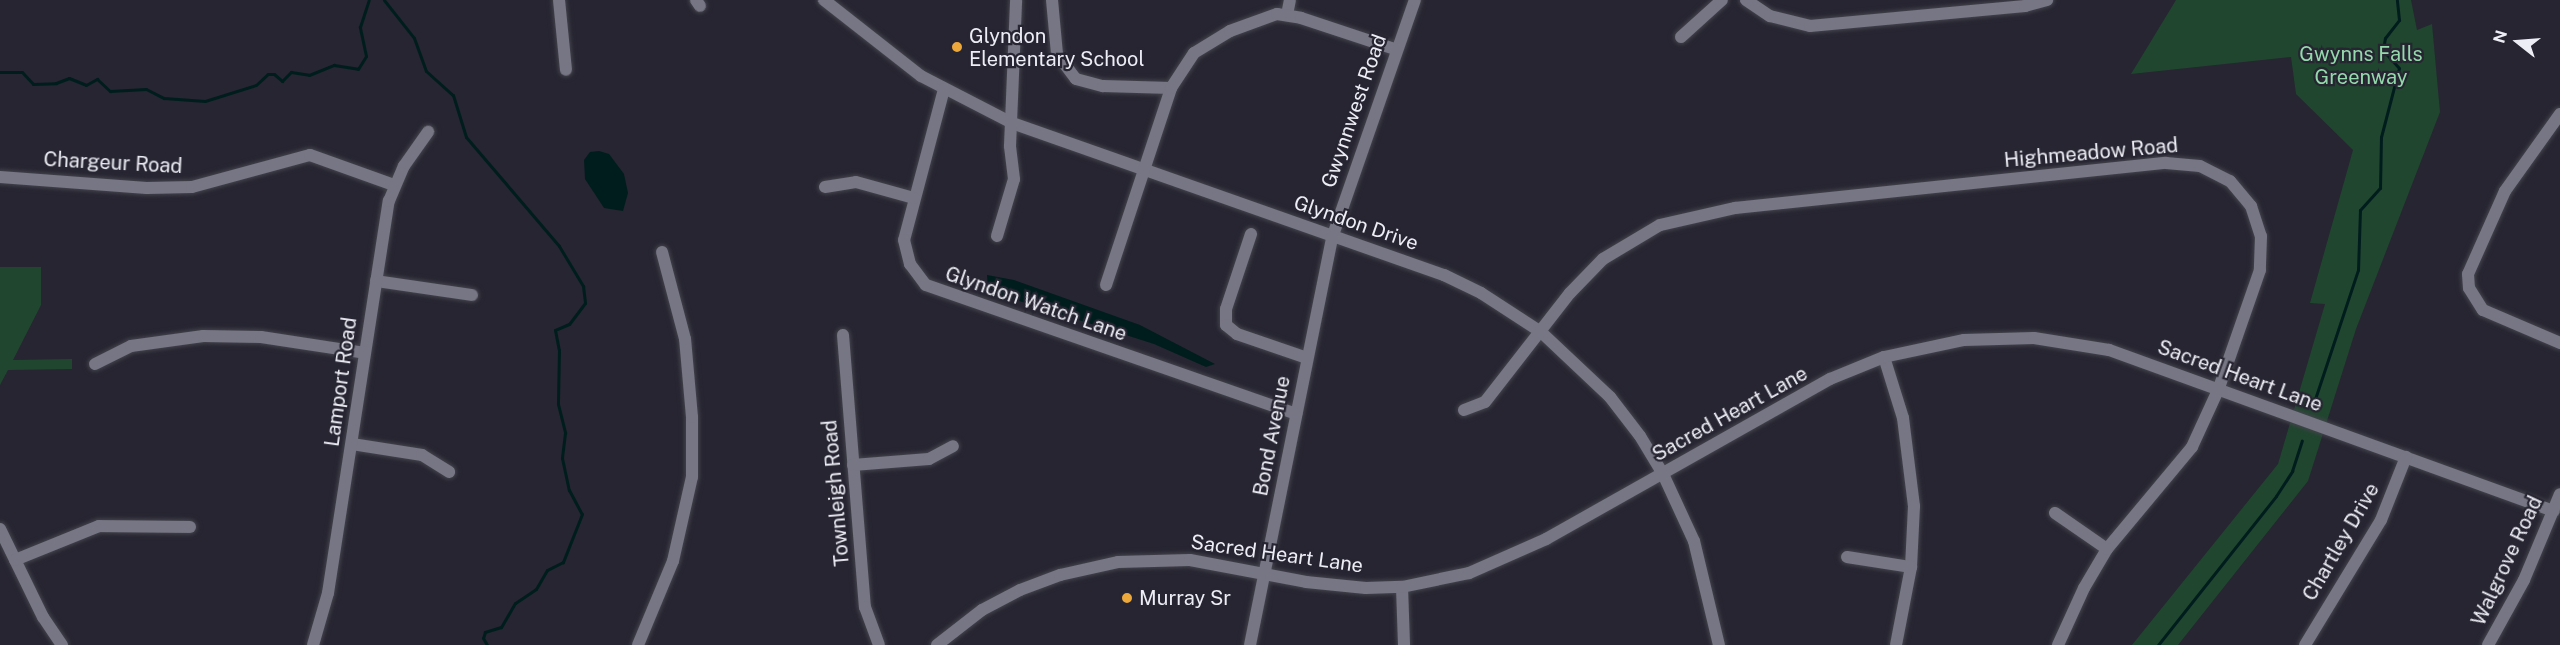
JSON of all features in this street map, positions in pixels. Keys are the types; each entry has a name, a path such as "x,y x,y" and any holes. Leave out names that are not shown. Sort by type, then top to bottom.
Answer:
{"street":[{"path":"559,0 566,70"},
{"name":"Glyndon Drive","path":"824,0 870,38 944,89 1012,123 1444,275 1489,298 1541,332 1610,397 1640,436 1663,474 1694,541 1719,645"},
{"path":"996,236 1014,179 1010,146 1016,0"},
{"path":"1052,0 1057,54 1076,79 1102,86 1171,88"},
{"path":"1287,15 1290,0"},
{"name":"Gwynnwest Road","path":"1333,235 1395,49 1415,0"},
{"path":"1681,37 1722,0"},
{"path":"1746,0 1770,16 1810,26 2025,6 2046,0"},
{"path":"1106,285 1171,88 1181,67 1203,46 1266,16 1287,15 1395,49"},
{"name":"Glyndon Watch Lane","path":"944,89 905,232 906,253 917,275 937,291 1296,414"},
{"path":"2560,114 2505,191 2468,274 2474,300 2483,310 2560,343"},
{"name":"Lamport Road","path":"313,645 328,593 376,281 394,185 428,132"},
{"name":"Chargeur Road","path":"0,177 147,188 192,187 310,155 394,185"},
{"name":"Highmeadow Road","path":"1464,410 1485,402 1570,293 1603,260 1641,234 1684,218 1735,208 2183,163 2218,174 2241,192 2251,206 2261,236 2260,270 2219,388 2192,447 2107,549 2084,588 2058,645"},
{"path":"825,187 844,181 856,182 914,198"},
{"path":"1251,234 1226,309 1226,326 1237,334 1307,358"},
{"name":"Bond Avenue","path":"1250,645 1333,235"},
{"path":"638,645 681,536 694,452 685,339 662,252"},
{"path":"376,281 472,295"},
{"name":"Townleigh Road","path":"843,334 865,607 879,645"},
{"path":"96,363 131,346 203,336 261,337 365,353"},
{"name":"Sacred Heart Lane","path":"937,645 1001,599 1039,582 1092,566 1167,559 1334,586 1402,587 1440,581 1505,559 1663,474 1822,384 1884,357 1964,340 2034,338 2109,350 2554,511"},
{"path":"1884,357 1908,445 1914,506 1911,567 1896,645"},
{"path":"352,444 422,455 449,472"},
{"path":"853,465 929,459 954,446"},
{"name":"Chartley Drive","path":"2305,645 2381,520 2406,457"},
{"name":"Walgrove Road","path":"2488,645 2524,580 2560,494"},
{"path":"2055,513 2107,549"},
{"path":"15,560 99,526 190,527"},
{"path":"0,529 43,617 62,645"},
{"path":"1847,557 1911,567"},
{"path":"1402,587 1404,645"}],"green space":[{"name":"Gwynns Falls Greenway","path":"2176,0 2411,0 2417,30 2432,24 2440,112 2356,329 2308,481 2178,645 2132,645 2278,464 2325,304 2310,303 2353,150 2296,94 2291,57 2131,74"},
{"path":"0,267 41,267 41,305 13,360 72,359 72,369 8,370 0,385"}],"shaded area":[{"path":"599,151 609,154 624,174 628,193 623,211 604,208 585,179 584,160 590,152"},
{"path":"987,275 1014,280 1140,325 1215,364 1206,367 1154,344 1000,295 988,288"}],"waterway":[{"path":"0,72 22,72 33,84 56,83 69,78 86,85 97,79 110,91 146,89 164,98 205,101 256,85 268,74 274,74 282,81 291,72 309,75 334,65 358,69 366,56 360,27 369,0"},
{"path":"384,0 414,38 426,71 453,95 466,137 559,246 583,286 585,303 569,324 555,330 559,350 558,404 565,433 562,458 569,490 582,514 563,562 547,570 536,589 515,603 501,627 485,632 483,638 487,645"},
{"path":"2314,402 2358,270 2360,210 2380,188 2381,137 2399,68 2383,50 2385,38 2399,20 2397,0"},
{"path":"2158,645 2276,496 2292,471 2302,441"}],"place":[{"name":"Glyndon Elementary School","path":"957,47"},
{"name":"Murray Sr","path":"1127,598"}]}
